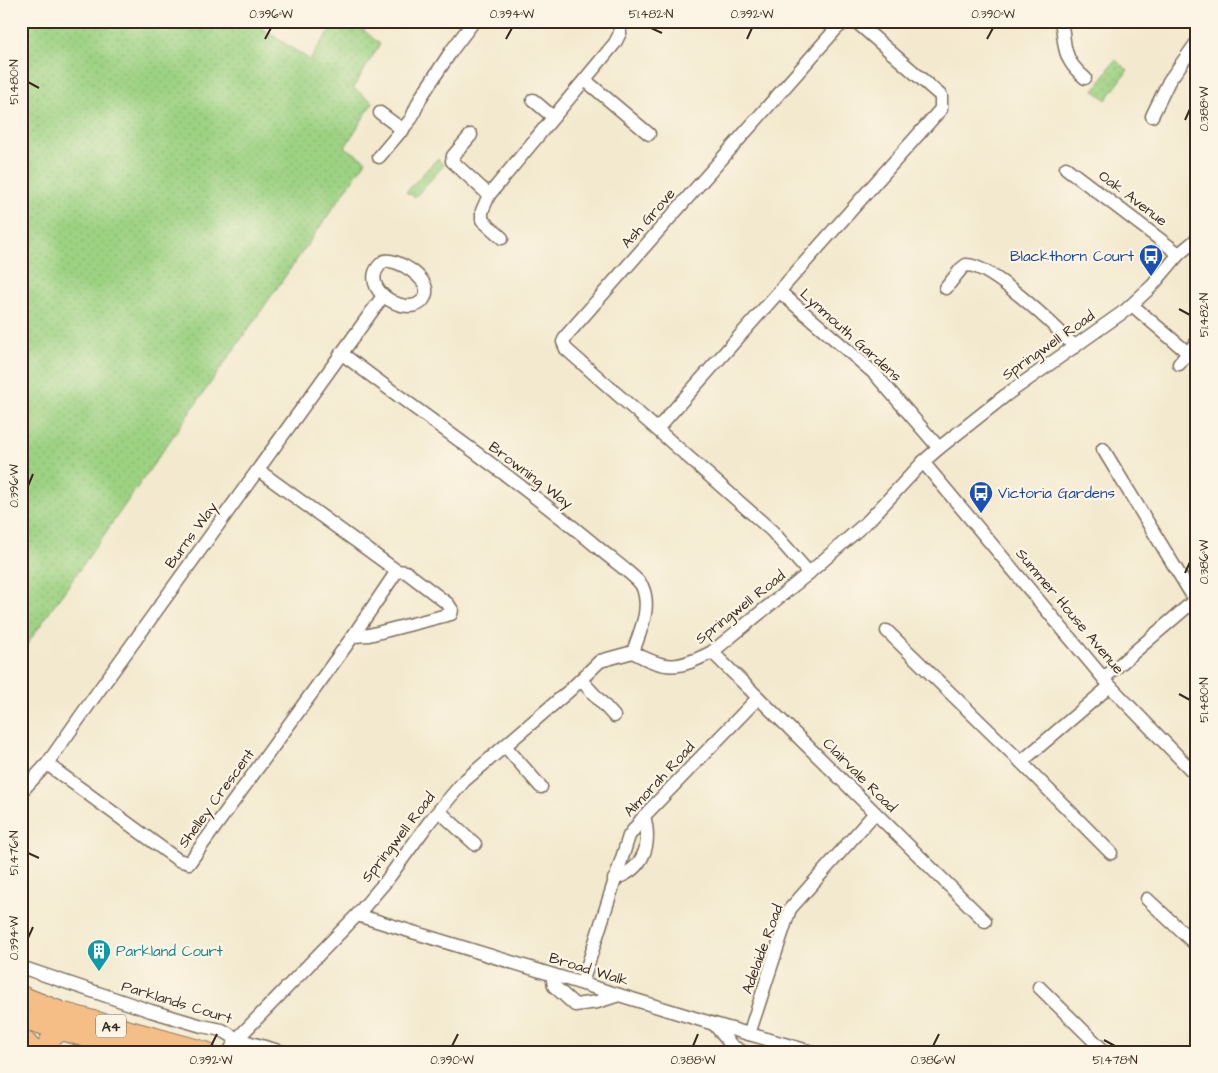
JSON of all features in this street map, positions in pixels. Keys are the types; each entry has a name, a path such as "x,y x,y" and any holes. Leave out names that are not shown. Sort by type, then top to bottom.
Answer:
{"highway":[{"name":"A4","path":"21,996 61,1012 206,1052"},
{"name":"A4","path":"21,1018 136,1052"}],"main road":[{"path":"44,1052 54,1035 65,1031"},
{"path":"21,1036 35,1052"}],"street":[{"path":"380,157 411,119 421,97 474,21"},
{"path":"502,238 482,220 482,211 489,195 615,43 620,34 619,21"},
{"name":"Ash Grove","path":"809,573 772,531 566,349 563,342 566,336 836,29 846,21"},
{"path":"657,429 941,110 941,96 853,21"},
{"path":"1060,21 1063,26 1065,48 1069,60 1085,78"},
{"path":"1152,116 1169,80 1197,42"},
{"path":"585,80 649,134"},
{"path":"533,100 553,117"},
{"path":"380,113 403,130"},
{"path":"471,135 453,156 452,161 489,195"},
{"name":"Oak Avenue","path":"1066,168 1180,254"},
{"name":"Springwell Road","path":"230,1052 237,1039 357,915 387,880 464,781 582,680 600,661 633,652 652,663 676,666 712,652 809,573 869,520 923,462 939,448 1006,395 1132,305 1152,286 1180,254 1197,239"},
{"path":"946,288 960,269 966,265 977,266 1024,300 1075,347"},
{"name":"Lynmouth Gardens","path":"780,292 875,374 939,448"},
{"name":"Burns Way","path":"21,792 47,764 383,296"},
{"path":"1132,305 1188,353"},
{"path":"1179,364 1196,343"},
{"name":"Browning Way","path":"341,354 503,473 582,534 642,584 646,598 646,612 633,652"},
{"path":"1021,762 1196,600 1103,449"},
{"name":"Summer House Avenue","path":"923,462 1107,682 1197,776"},
{"path":"258,470 396,571 406,572 448,604 452,610 451,614 369,635 353,636"},
{"name":"Shelley Crescent","path":"47,764 178,860 189,863 353,636 396,571"},
{"path":"887,630 1111,853"},
{"name":"Clairvale Road","path":"712,652 985,921"},
{"path":"582,680 614,716"},
{"name":"Almorah Road","path":"582,983 629,836 644,816 758,698"},
{"path":"505,746 541,787"},
{"path":"439,811 475,844"},
{"name":"Adelaide Road","path":"749,1034 790,909 875,812"},
{"path":"614,879 626,875 642,858 646,848 647,826 644,816"},
{"path":"1147,899 1196,944"},
{"name":"Broad Walk","path":"357,915 812,1052"},
{"name":"Parklands Court","path":"21,967 151,1011 222,1030 237,1039 282,1052"},
{"path":"552,974 554,986 575,1005 597,1002 619,995"},
{"path":"1039,987 1105,1052"},
{"path":"714,1024 732,1046 743,1052"},
{"path":"774,1052 787,1045"}],"green space":[{"path":"21,21 251,21 310,60 333,28 339,23 351,21 380,44 353,88 373,102 345,147 366,161 21,653"},
{"path":"1115,60 1128,70 1106,100 1094,90"},
{"path":"437,159 444,165 415,197 406,192"}],"place":[{"name":"Blackthorn Court","path":"1151,277"},
{"name":"Victoria Gardens","path":"981,514"},
{"name":"Parkland Court","path":"99,972"}]}
